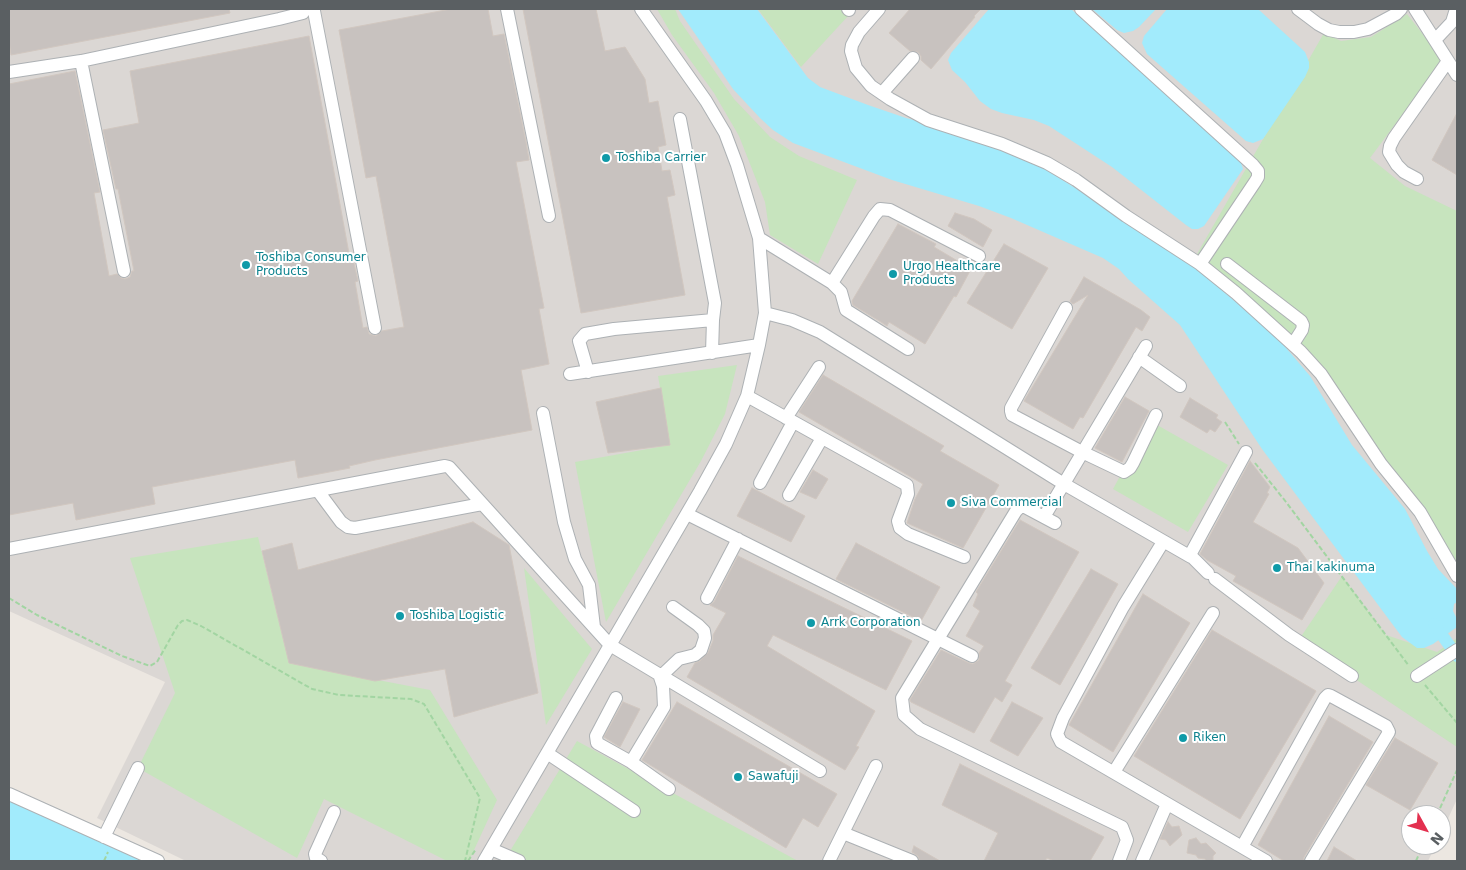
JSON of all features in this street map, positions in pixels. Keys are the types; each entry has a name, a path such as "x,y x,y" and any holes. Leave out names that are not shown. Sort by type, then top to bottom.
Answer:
{"street":[{"path":"507,9 550,216"},
{"path":"484,861 726,444 746,396 765,313 758,238 737,165 725,133 706,101 642,9"},
{"path":"879,9 858,32 851,51 856,68 871,86 928,120 1002,144 1047,163 1076,180 1126,216 1200,264 1236,293 1293,344 1321,374 1382,464 1420,512 1457,576"},
{"path":"1081,9 1258,171 1258,177 1255,182 1200,264"},
{"path":"1298,9 1318,24 1329,30 1339,32 1354,32 1368,29 1402,9"},
{"path":"1415,9 1457,76"},
{"path":"9,72 81,61 310,10 375,328"},
{"path":"1435,40 1452,22 1456,12"},
{"path":"882,93 913,58"},
{"path":"81,61 124,271"},
{"path":"1417,179 1404,172 1397,165 1389,152 1390,146 1448,61"},
{"path":"680,119 715,303 712,352"},
{"path":"832,282 880,209 890,210 979,256"},
{"path":"758,238 832,282 841,292 846,310 908,349"},
{"path":"1227,264 1301,321 1303,324 1302,330 1293,344"},
{"path":"1066,308 1010,412 1016,418 1124,472 1133,463 1156,415"},
{"path":"765,313 792,320 820,332 1064,484 1191,557 1211,576 1288,635 1352,676"},
{"path":"588,372 579,341 585,334 614,329 713,320"},
{"path":"570,374 759,345"},
{"path":"1119,861 1127,840 1122,827 920,729 904,715 902,698 1016,511 1020,507 1025,507 1050,520 1064,484 1146,346"},
{"path":"1139,357 1180,386"},
{"path":"760,483 790,420 819,367"},
{"path":"746,396 907,485 908,494 898,521 900,528 908,534 964,558"},
{"path":"543,413 564,522 575,559 589,586 594,627"},
{"path":"789,495 822,438"},
{"path":"1191,557 1190,555 1246,452"},
{"path":"9,549 445,466 452,468 482,504 610,645 660,677 820,771"},
{"path":"318,490 341,522 348,527 355,528 482,504"},
{"path":"687,514 972,656"},
{"path":"707,598 738,539"},
{"path":"1163,542 1123,607 1063,718 1057,734 1061,742 1266,861"},
{"path":"660,677 679,660 696,656 701,650 705,638 704,630 673,607"},
{"path":"1114,772 1213,613"},
{"path":"1417,676 1457,650"},
{"path":"630,762 664,707 663,686 660,677"},
{"path":"1242,847 1328,695 1386,726 1389,732 1311,861"},
{"path":"616,698 596,736 597,743 630,762 669,789"},
{"path":"547,753 634,810"},
{"path":"829,861 876,766"},
{"path":"104,837 138,768"},
{"path":"9,794 158,861"},
{"path":"1143,861 1168,804"},
{"path":"320,861 315,856 334,812"},
{"path":"843,833 912,861"},
{"path":"491,849 519,861"}],"path":[{"path":"1225,422 1417,676 1457,724"},
{"path":"9,598 122,656 150,666 156,662 178,624 187,620 201,626 312,689 339,695 411,699 424,704 480,798 465,861"},
{"path":"1441,805 1457,770"},
{"path":"104,861 108,853"}],"shaded area":[{"path":"9,9 1457,9 1457,799 1451,812 1451,805 1401,805 1401,855 1431,855 1428,861 186,861 97,818 165,682 9,611"}],"green space":[{"path":"657,9 675,9 680,21 734,99 770,137 799,156 857,180 818,264 770,235 765,202 739,136 714,93 672,35"},
{"path":"758,9 841,9 849,15 801,67"},
{"path":"1407,14 1443,60 1370,158 1405,186 1457,211 1457,577 1308,356 1197,254 1324,33 1341,41 1371,37"},
{"path":"737,365 725,414 701,461 606,622 575,462 670,445 658,376"},
{"path":"1150,421 1228,465 1188,532 1113,489"},
{"path":"258,537 289,663 430,690 497,800 469,861 447,861 324,799 297,858 138,768 175,693 130,558"},
{"path":"524,568 592,649 546,725"},
{"path":"1342,576 1386,635 1437,652 1457,638 1457,747 1298,641"},
{"path":"577,741 798,861 519,861 507,856"}],"water":[{"path":"678,9 757,9 808,78 820,87 906,118 967,134 1022,155 1172,248 1276,336 1310,376 1352,445 1405,509 1438,569 1457,589 1457,602 1454,604 1453,611 1457,619 1457,627 1424,648 1417,648 1402,637 1262,449 1180,325 1119,269 1103,258 1011,218 979,206 892,180 793,143 773,130 733,89"},
{"path":"989,9 1071,9 1240,160 1243,169 1204,226 1192,229 1112,167 1049,126 1034,120 1002,113 991,109 980,101 965,82 952,70 948,60 951,53"},
{"path":"1092,9 1156,9 1139,27 1124,33 1117,30"},
{"path":"1167,9 1258,9 1305,52 1309,68 1305,77 1263,139 1253,143 1246,141 1147,54 1142,43 1144,36"},
{"path":"9,798 144,861 9,861"}],"building":[{"path":"9,9 229,9 230,13 11,55"},
{"name":"Toshiba Consumer Products","path":"451,9 488,9 493,36 504,34 526,142 529,160 516,162 544,308 539,309 549,364 521,370 532,430 375,460 349,466 350,468 298,478 295,460 152,487 155,504 76,520 73,503 9,515 9,84 75,71 100,192 94,193 109,276 117,274 125,279 130,277 132,271 134,271 118,189 116,189 103,130 139,123 130,71 309,36 350,259 353,259 358,281 355,282 363,328 367,327 369,334 376,336 382,331 404,327 376,176 366,178 339,30"},
{"name":"Toshiba Carrier","path":"523,9 596,9 605,51 625,47 645,79 649,103 658,101 666,145 658,147 662,171 670,170 675,195 667,197 685,295 581,313"},
{"path":"910,9 981,9 931,69 921,60 918,52 910,51 889,33"},
{"path":"1457,113 1457,175 1432,160"},
{"name":"Urgo Healthcare Products","path":"955,213 974,219 992,230 983,247 948,226"},
{"path":"898,224 936,244 934,247 971,269 956,297 954,296 925,344 889,322 887,326 853,305 852,301"},
{"name":"Urgo Healthcare Products","path":"1004,244 1048,268 1012,329 967,303"},
{"path":"1084,277 1150,317 1142,331 1136,327 1083,418 1080,417 1073,429 1024,401 1088,295 1073,304 1070,301"},
{"path":"823,375 944,446 940,451 999,485 963,548 907,523 915,499 923,484 799,412"},
{"path":"661,388 670,445 608,453 596,402"},
{"path":"1125,397 1149,411 1122,462 1095,448"},
{"path":"1190,398 1218,415 1216,418 1222,422 1215,432 1210,429 1207,433 1180,417"},
{"path":"1250,461 1270,487 1267,493 1269,494 1253,522 1298,548 1324,583 1302,620 1233,581 1236,576 1200,554"},
{"path":"813,470 828,479 816,499 800,492"},
{"path":"752,488 805,516 791,542 737,516"},
{"path":"1020,520 1079,552 1005,681 1012,685 1002,702 995,697 974,733 910,700 941,650 969,663 973,664 979,660 979,653 984,646 966,636 980,611 973,606 978,594 976,592"},
{"name":"Toshiba Logistic","path":"473,522 509,545 538,693 454,717 445,669 375,681 289,663 262,551 292,543 298,570"},
{"name":"Arrk Corporation","path":"856,543 940,587 921,621 836,579"},
{"path":"738,556 912,641 886,690 773,635 767,646 875,711 856,746 859,747 845,770 687,677 695,663 708,653 713,641 713,635 726,613 710,605 714,602"},
{"path":"1091,569 1118,584 1060,685 1031,668"},
{"path":"1143,594 1190,623 1113,752 1069,725"},
{"name":"Riken","path":"1212,630 1316,691 1240,819 1134,756"},
{"path":"623,702 640,709 620,747 604,737"},
{"name":"Sawafuji","path":"677,702 837,794 818,827 803,818 786,848 642,760"},
{"path":"1012,702 1043,718 1018,756 990,741"},
{"path":"1329,716 1373,742 1303,861 1284,861 1258,845"},
{"path":"1395,738 1438,763 1413,805 1401,805 1366,785"},
{"path":"960,764 1104,837 1090,861 1054,861 1047,858 1045,861 984,861 998,833 942,805"},
{"path":"1168,822 1172,827 1179,826 1182,835 1170,846 1166,840 1160,839"},
{"path":"1196,838 1201,844 1206,843 1216,853 1213,856 1213,861 1207,861 1187,853 1189,840"},
{"path":"914,846 940,861 920,861 918,856 912,852"},
{"path":"1334,847 1357,861 1327,861"}],"waterway":[{"path":"1434,624 1457,656"}],"place":[{"name":"Toshiba Carrier","path":"606,158"},
{"name":"Toshiba Consumer Products","path":"246,265"},
{"name":"Urgo Healthcare Products","path":"893,274"},
{"name":"Siva Commercial","path":"951,503"},
{"name":"Thai kakinuma","path":"1277,568"},
{"name":"Toshiba Logistic","path":"400,616"},
{"name":"Arrk Corporation","path":"811,623"},
{"name":"Riken","path":"1183,738"},
{"name":"Sawafuji","path":"738,777"}]}
